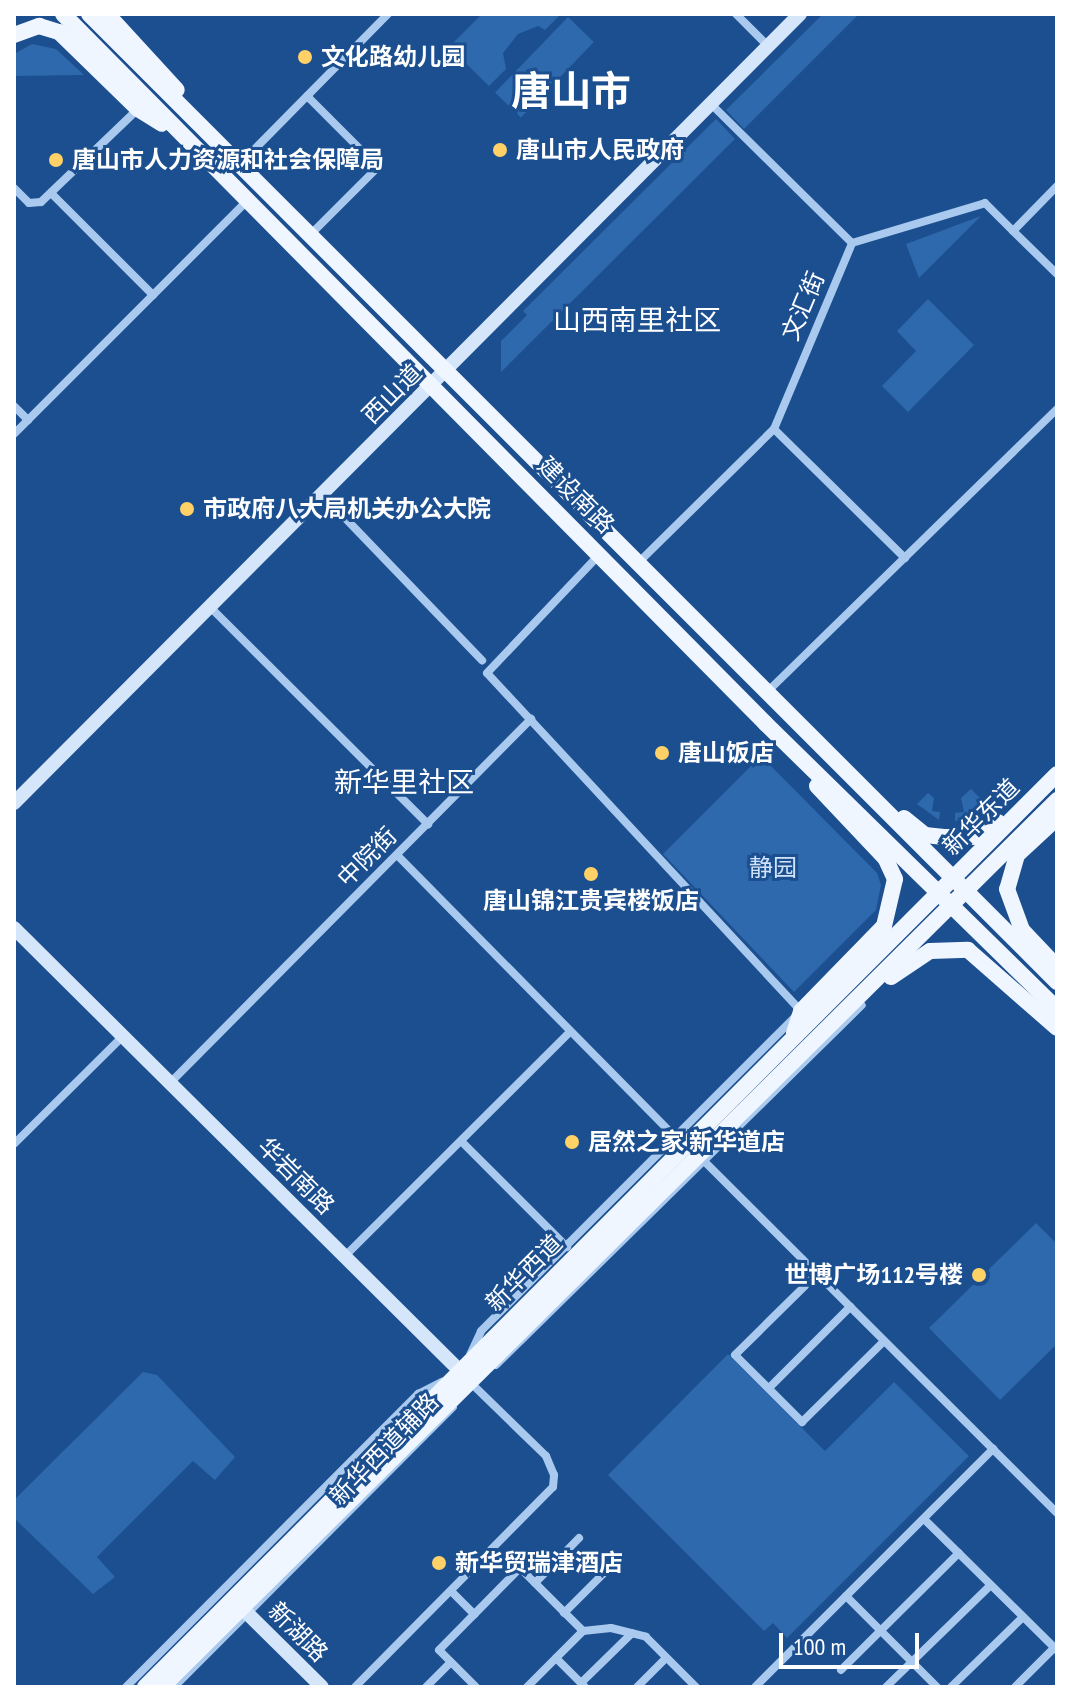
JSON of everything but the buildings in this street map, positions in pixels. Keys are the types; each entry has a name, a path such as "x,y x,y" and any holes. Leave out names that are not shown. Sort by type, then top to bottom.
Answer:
{"main road":[{"name":"建设南路","path":"63,14 433,384 765,723 1057,1009"},
{"name":"建设南路","path":"89,14 636,565 1057,982"},
{"path":"107,14 165,73 191,115"},
{"path":"14,35 39,26 59,32 138,109 185,137"},
{"path":"765,723 885,858 895,879 884,926 801,1011 793,1037"},
{"path":"803,728 840,753 914,827 936,837 983,834 1057,773"},
{"name":"新华东道","path":"944,898 953,879 1057,773"},
{"name":"新华东道","path":"944,898 965,891 1057,800"},
{"path":"1057,818 1017,855 1007,889 1022,930 1057,967"},
{"name":"新华西道","path":"690,1150 829,1022 944,898"},
{"name":"新华西道","path":"145,1687 465,1377 690,1150 793,1037 944,898"},
{"path":"829,1022 862,1005 918,955 954,947 979,956 1057,1028"},
{"name":"新华西道","path":"162,1687 246,1611 465,1377"}],"street":[{"path":"238,166 388,14"},
{"path":"736,14 768,46"},
{"name":"西山道","path":"14,803 800,14"},
{"path":"307,96 378,167 309,236"},
{"path":"711,104 852,243 985,203 1057,274"},
{"path":"14,188 29,203 52,194 138,109"},
{"path":"1013,231 1057,186"},
{"path":"52,194 153,295"},
{"path":"14,434 248,199"},
{"name":"文汇街","path":"636,565 774,429 852,243"},
{"path":"14,406 28,420"},
{"path":"765,694 1057,409"},
{"path":"774,429 905,558"},
{"path":"322,494 482,660"},
{"path":"601,554 487,667 531,719 801,1011 690,1150"},
{"path":"210,607 428,824"},
{"name":"中院街","path":"170,1083 531,719"},
{"path":"397,855 570,1032 1057,1513"},
{"name":"华岩南路","path":"14,928 546,1456 554,1475 547,1496 451,1591"},
{"path":"465,1377 481,1331 567,1247 690,1150 862,1005"},
{"path":"345,1256 570,1032"},
{"path":"14,1144 123,1036"},
{"path":"461,1141 567,1247"},
{"path":"817,1274 735,1355 802,1422 884,1341"},
{"path":"769,1388 850,1307"},
{"name":"新华西道辅路","path":"126,1687 418,1394 465,1377"},
{"path":"755,1687 993,1449"},
{"path":"924,1519 1056,1649 1015,1687"},
{"path":"535,1583 579,1538"},
{"path":"841,1670 959,1553"},
{"path":"476,1687 439,1650 520,1568 583,1631 632,1633 646,1637 696,1687"},
{"path":"564,1613 609,1568"},
{"path":"886,1687 991,1585"},
{"path":"355,1687 451,1591 474,1614"},
{"path":"846,1596 937,1687"},
{"path":"174,1687 246,1611"},
{"name":"新湖路","path":"246,1611 322,1687"},
{"path":"951,1687 1023,1617"},
{"path":"527,1687 583,1631"},
{"path":"556,1658 583,1685 632,1633"},
{"path":"637,1687 666,1658"},
{"path":"426,1687 451,1662"}],"green space":[{"path":"482,14 561,14 545,30 538,26 518,34 503,53 506,69 489,86 449,47"},
{"path":"823,14 859,14 744,129 726,110"},
{"path":"568,17 594,42 521,118 495,93"},
{"path":"32,44 56,49 84,75 14,76 14,54"},
{"path":"716,119 735,139 501,372 501,341 527,315 523,311"},
{"path":"981,216 919,278 906,244"},
{"path":"928,299 974,345 908,412 882,386 916,351 897,331"},
{"name":"静园","path":"761,756 877,873 881,885 876,910 794,992 663,854"},
{"path":"971,789 985,803 968,819 955,821 955,813 964,812 961,798"},
{"path":"928,793 934,798 932,811 940,812 939,820 917,804"},
{"path":"1036,1223 1057,1244 1057,1344 1000,1400 929,1328"},
{"path":"728,1354 825,1451 894,1382 969,1456 787,1638 773,1623 764,1631 608,1475"},
{"path":"143,1372 157,1375 235,1457 215,1480 193,1461 97,1557 115,1577 93,1594 14,1518 14,1500"}],"place":[{"name":"文化路幼儿园","path":"305,57"},
{"name":"唐山市人民政府","path":"500,150"},
{"name":"唐山市人力资源和社会保障局","path":"56,160"},
{"name":"市政府八大局机关办公大院","path":"187,509"},
{"name":"唐山饭店","path":"662,753"},
{"name":"唐山锦江贵宾楼饭店","path":"591,874"},
{"name":"居然之家 新华道店","path":"572,1142"},
{"name":"世博广场112号楼","path":"979,1275"},
{"name":"新华贸瑞津酒店","path":"439,1563"}],"district":[{"name":"唐山市","path":"571,90"},
{"name":"山西南里社区","path":"637,320"},
{"name":"新华里社区","path":"404,782"}]}
